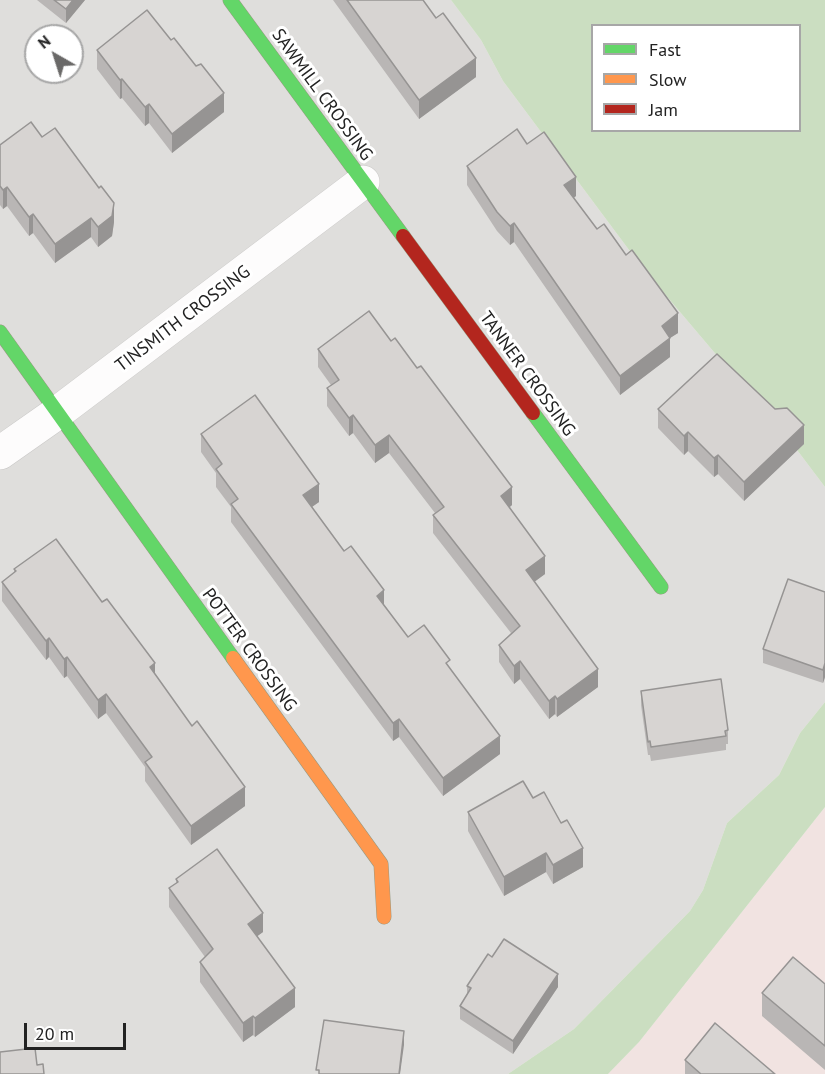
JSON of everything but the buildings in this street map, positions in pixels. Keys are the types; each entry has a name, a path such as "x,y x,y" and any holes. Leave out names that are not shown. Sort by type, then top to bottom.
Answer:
{"street":[{"name":"SAWMILL CROSSING","path":"230,0 363,182"},
{"name":"TINSMITH CROSSING","path":"0,453 57,413 363,182"},
{"name":"TANNER CROSSING","path":"363,182 661,587"},
{"name":"POTTER CROSSING","path":"0,332 381,864 384,917"}],"shaded area":[{"path":"0,0 451,0 481,40 503,81 641,266 797,450 825,487 825,702 800,733 779,775 727,823 703,890 690,911 574,1029 508,1074 0,1074"},
{"path":"825,807 825,1074 608,1074 639,1042"}],"green space":[{"path":"451,0 825,0 825,487 797,450 641,266 503,81 481,40"},
{"path":"825,702 825,807 639,1042 608,1074 508,1074 574,1029 690,911 703,890 727,823 779,775 800,733"}],"traffic: fast":[{"path":"230,0 403,236"},
{"path":"0,332 233,658"},
{"path":"533,413 661,587"}],"traffic: slow":[{"path":"233,658 381,864 384,917"}],"traffic: jam":[{"path":"403,236 533,413"}]}
